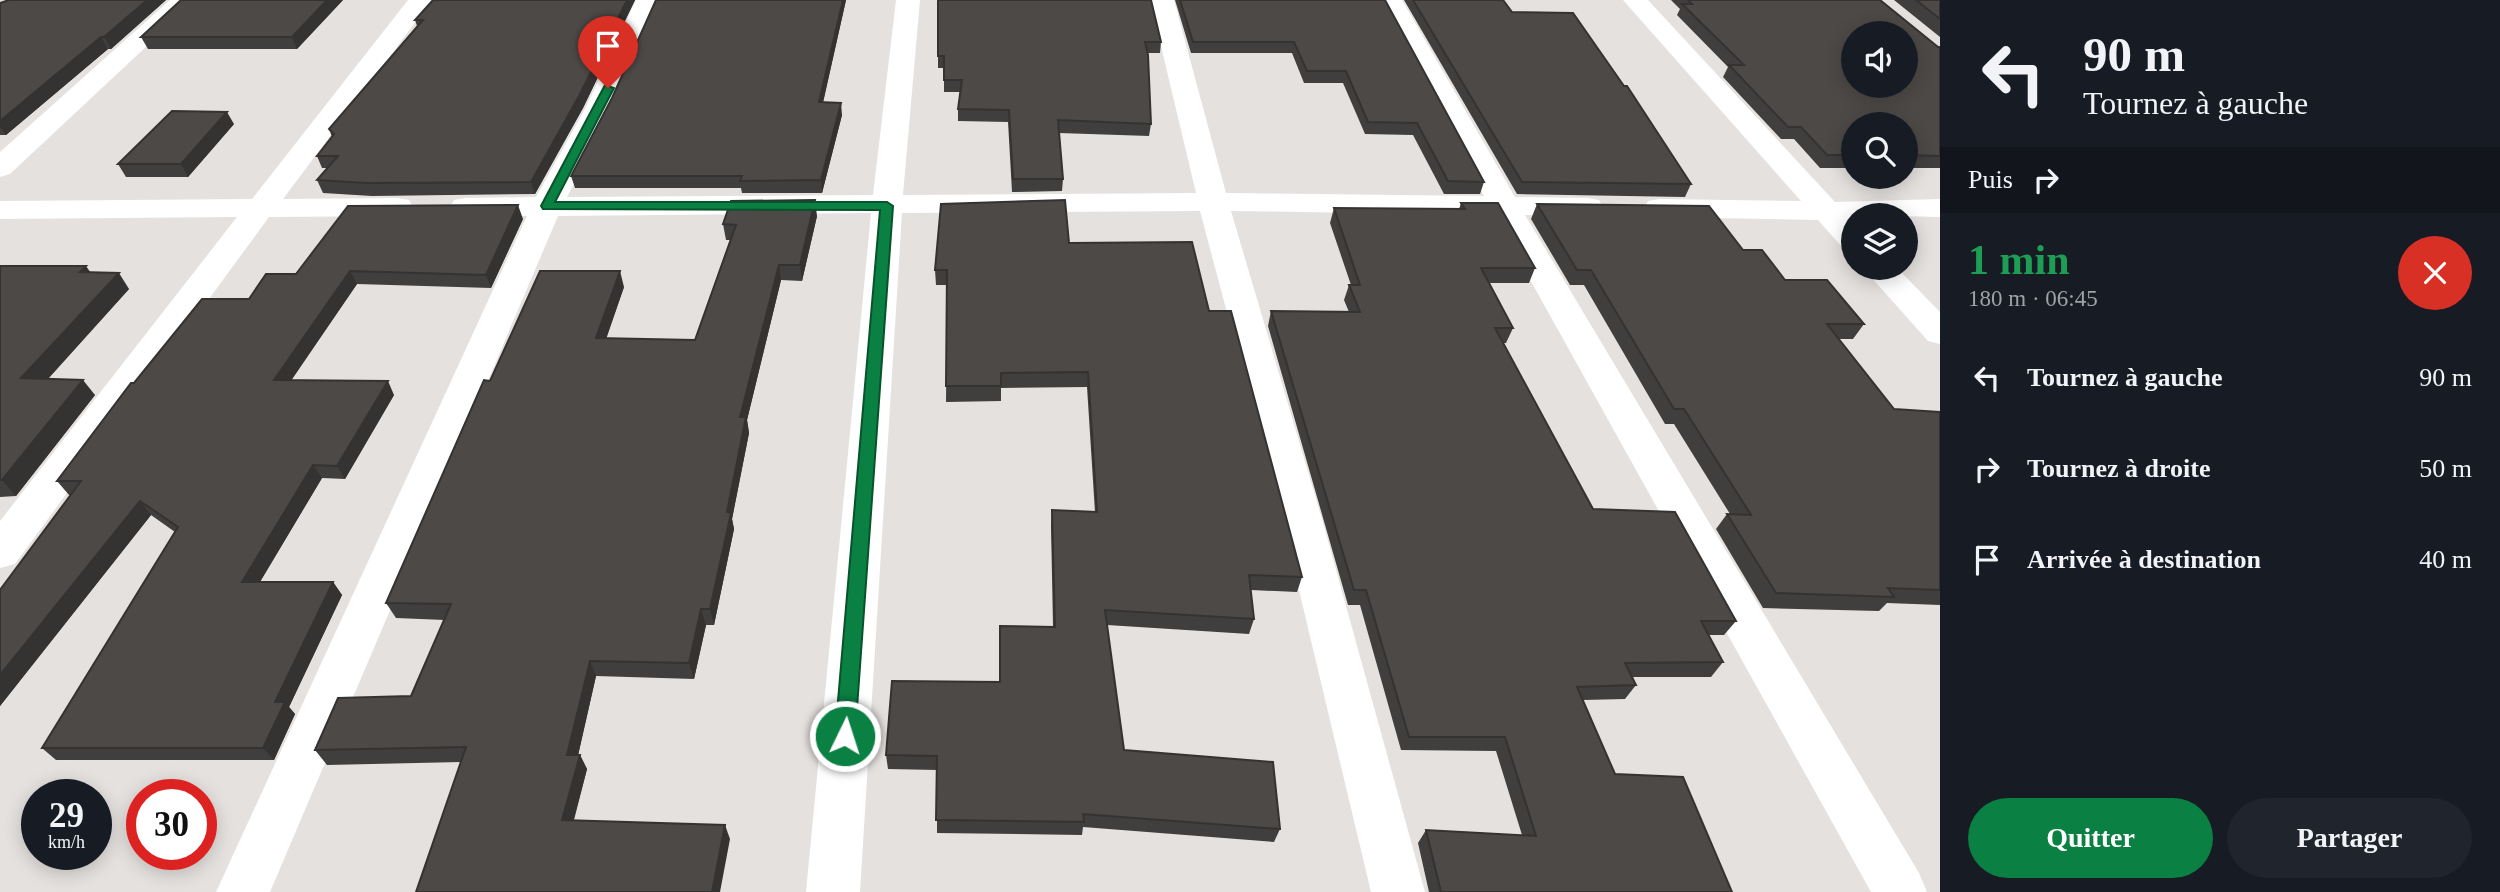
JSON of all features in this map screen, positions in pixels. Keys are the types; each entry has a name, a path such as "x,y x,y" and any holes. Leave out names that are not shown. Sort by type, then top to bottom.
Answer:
{"street":[{"path":"0,167 184,0"},
{"path":"0,552 260,208 390,43 420,0"},
{"path":"243,892 547,206 599,109 648,0"},
{"path":"833,892 887,206 908,0"},
{"path":"1163,0 1213,202 1302,519 1398,892"},
{"path":"1390,0 1504,205 1900,892"},
{"path":"1635,0 1841,227"},
{"path":"0,210 1213,202 1826,211 1940,208"},
{"path":"1890,280 1940,333"}],"building":[{"path":"9,0 147,0 0,121 0,3"},
{"path":"181,0 327,0 292,37 141,37"},
{"path":"433,0 627,0 579,96 531,182 366,183 317,180 338,156 317,156 334,134 329,129 423,20 415,20"},
{"path":"656,0 843,0 819,102 841,103 821,180 740,181 742,176 571,176 612,98"},
{"path":"938,0 1151,0 1161,42 1145,42 1151,124 1058,120 1063,179 1013,179 1009,110 958,109 962,80 944,80 944,56 938,56"},
{"path":"1180,0 1385,0 1484,182 1448,181 1417,123 1368,122 1346,71 1307,71 1294,42 1193,42"},
{"path":"1413,0 1503,0 1512,12 1573,13 1624,86 1627,86 1691,184 1522,182"},
{"path":"1688,0 1880,0 1906,21 1841,21 1841,98 1918,98 1918,31 1940,47 1940,156 1918,155 1918,112 1841,112 1841,155 1827,155 1801,127 1788,127 1729,65 1744,65 1682,4 1692,4"},
{"path":"1916,0 1940,0 1940,19"},
{"path":"172,111 227,112 181,164 118,164"},
{"path":"815,200 800,265 779,265 740,417 746,417 727,512 731,513 710,609 701,609 689,663 590,661 567,755 580,755 562,820 725,825 712,892 416,892 466,747 315,750 338,698 411,696 451,604 386,603 484,380 490,381 540,271 620,271 596,338 695,340 736,225 723,224 731,201"},
{"path":"1065,200 1069,243 1192,242 1209,311 1231,311 1302,577 1249,575 1254,619 1105,610 1124,750 1273,762 1280,829 1083,814 1084,822 936,820 937,756 886,755 892,681 1000,682 1000,626 1055,627 1052,510 1097,512 1088,372 1001,373 1001,386 946,386 947,270 935,270 941,204"},
{"path":"1461,203 1498,203 1535,268 1481,268 1513,328 1495,328 1593,509 1675,512 1736,621 1701,621 1723,662 1625,663 1636,685 1577,687 1615,774 1683,777 1732,892 1441,892 1426,830 1536,836 1505,737 1409,737 1366,590 1354,590 1271,311 1360,312 1349,285 1360,285 1334,208 1465,209"},
{"path":"1537,204 1709,206 1743,250 1762,250 1785,280 1827,280 1864,324 1827,324 1894,409 1940,412 1940,590 1888,588 1894,597 1776,593 1727,514 1751,515 1684,409 1674,409 1591,270 1577,270"},
{"path":"518,205 486,275 350,271 274,380 388,381 337,466 313,465 242,582 333,582 275,702 285,702 263,748 42,748 178,527 140,501 0,675 0,590 81,481 57,481 131,383 134,383 202,299 249,299 266,274 296,274 348,206"},
{"path":"0,266 86,266 80,272 119,273 21,378 83,380 2,480 0,480"}],"route":[{"path":"608,88 547,206 887,206 845,736"}]}
